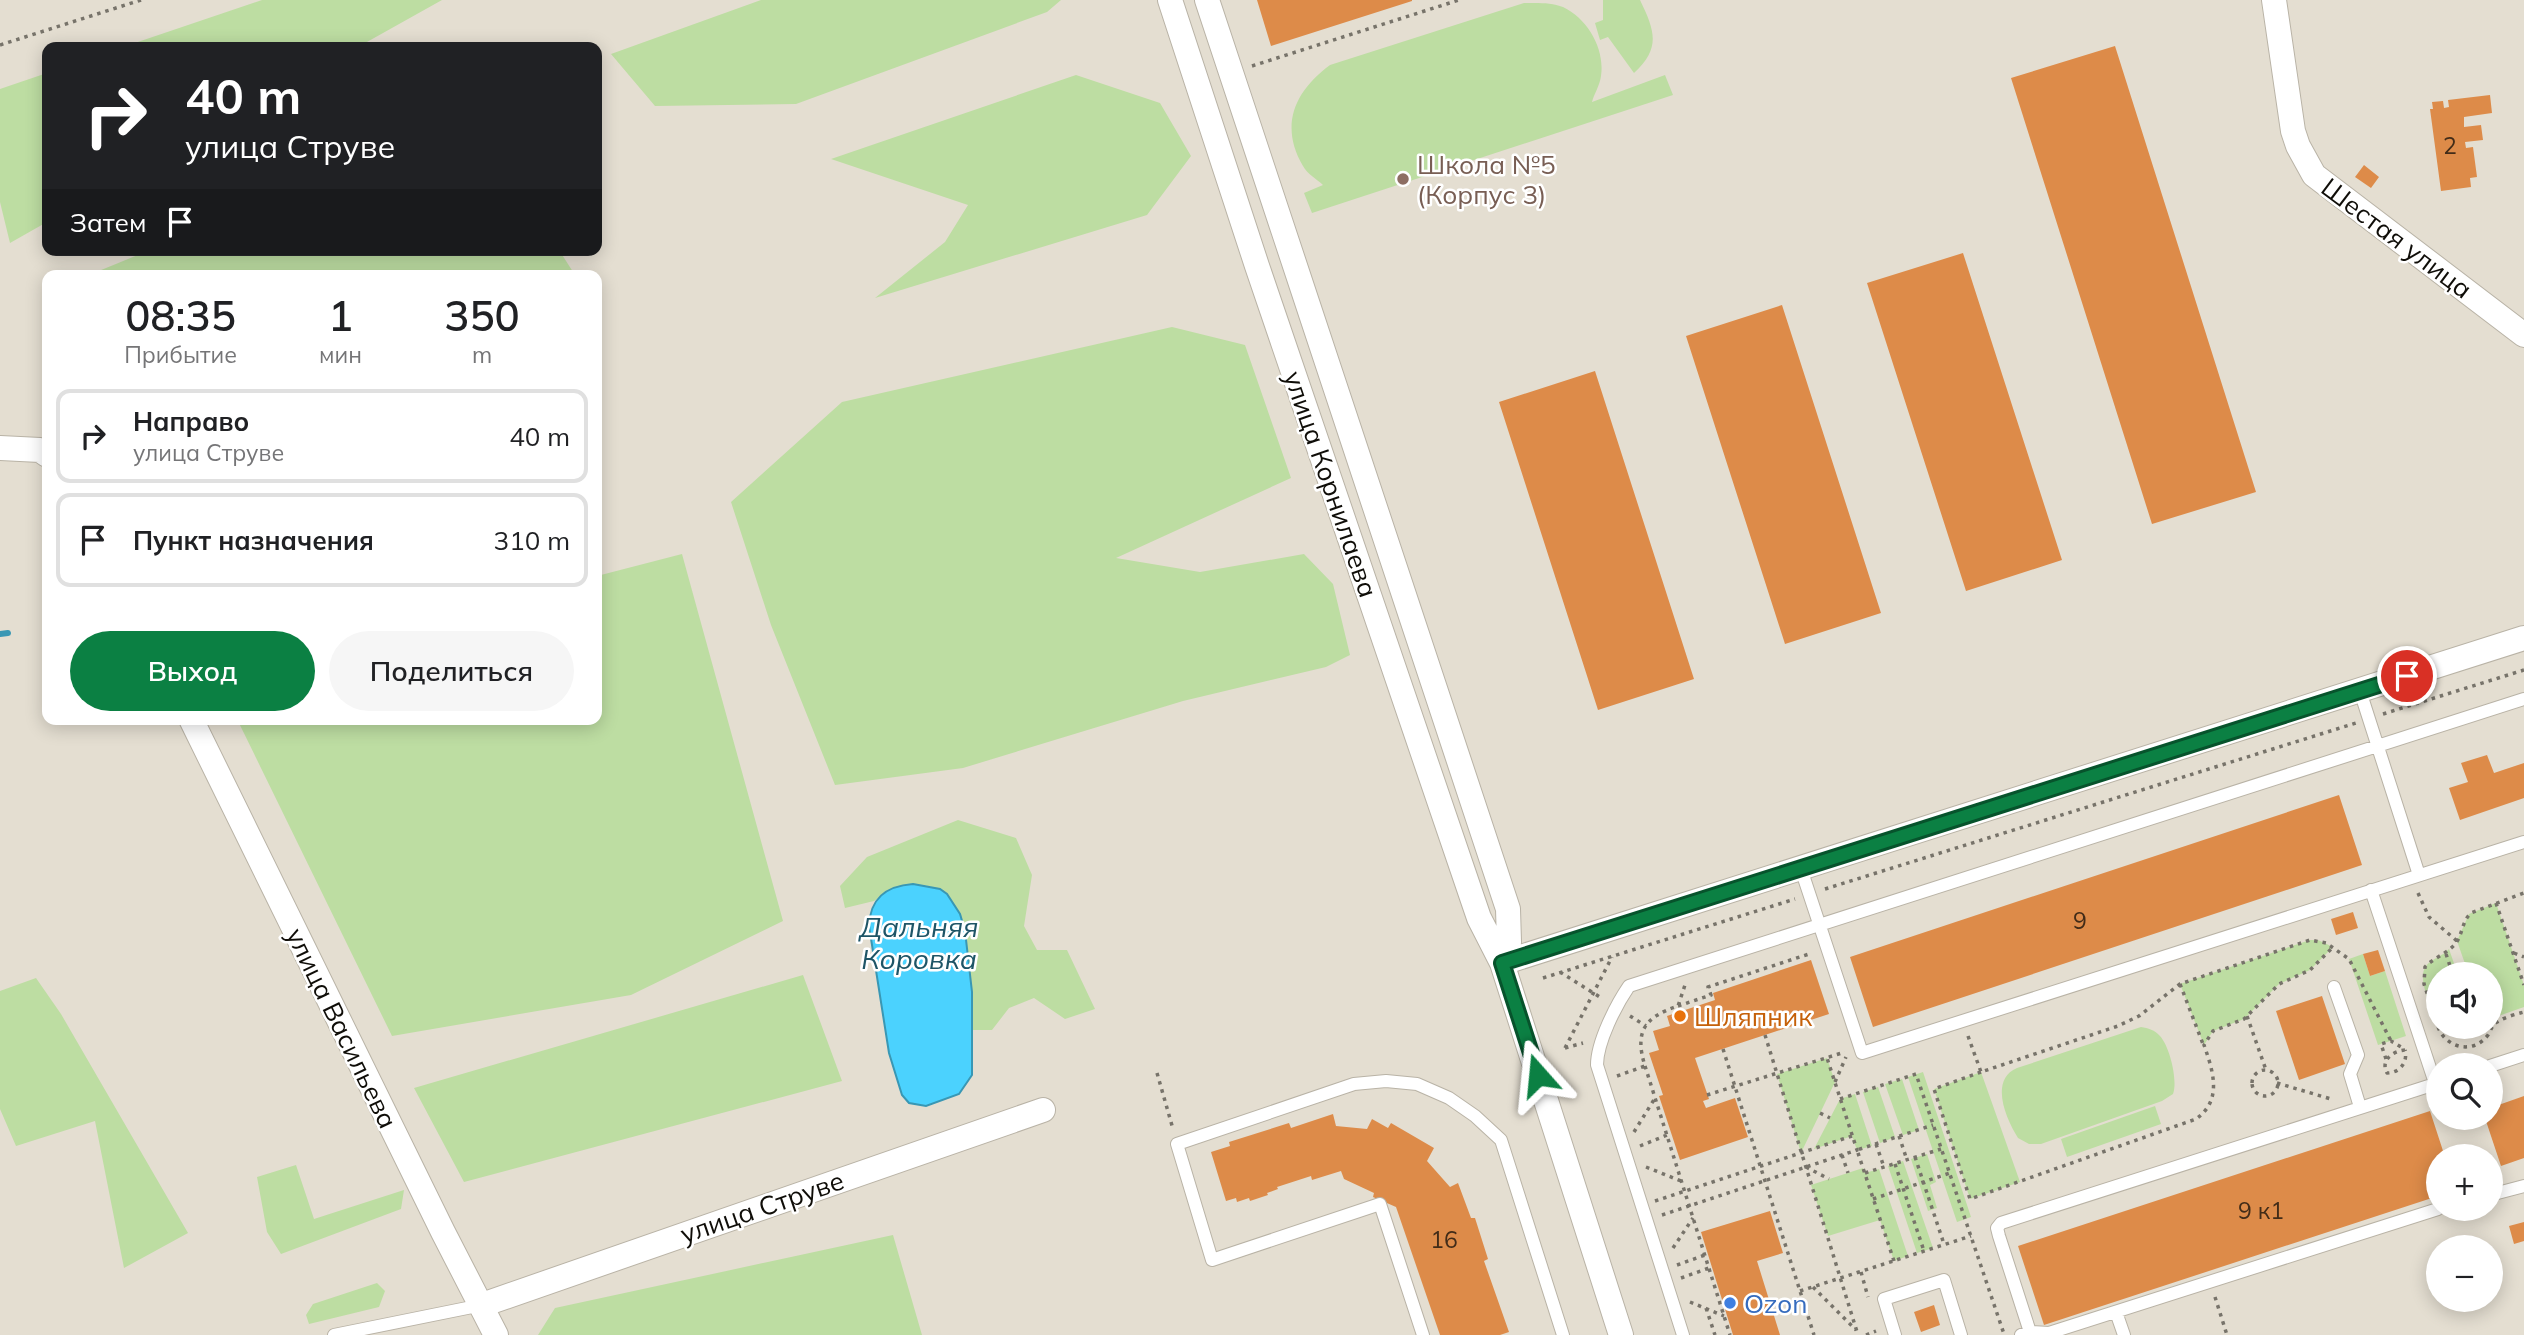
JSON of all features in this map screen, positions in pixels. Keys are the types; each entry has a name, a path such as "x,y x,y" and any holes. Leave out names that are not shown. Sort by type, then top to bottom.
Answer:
{"street":[{"name":"улица Корнилаева","path":"1170,0 1256,266 1479,918 1502,963 1621,1335"},
{"name":"улица Корнилаева","path":"1207,0 1508,909 1509,942 1502,963"},
{"name":"Шестая улица","path":"2274,0 2294,131 2298,146 2314,175 2524,335"},
{"path":"0,447 42,451"},
{"path":"1502,963 2524,639"},
{"name":"улица Васильева","path":"194,725 496,1335"},
{"name":"улица Струве","path":"482,1305 1043,1110"}],"lane":[{"path":"2360,691 2416,876"},
{"path":"1683,1335 1597,1065 1597,1052 1602,1037 1629,986 2524,699"},
{"path":"1801,869 1862,1054 2524,842"},
{"path":"2371,890 2426,1054"},
{"path":"2334,987 2358,1055 2350,1074 2360,1107"},
{"path":"2503,1062 2524,1055"},
{"path":"1423,1335 1380,1204 1212,1260 1177,1144 1354,1084 1386,1081 1417,1084 1449,1098 1475,1116 1501,1140 1563,1335"},
{"path":"2426,1086 2001,1223 1997,1228 2025,1334 2049,1333 2426,1213"},
{"path":"2503,1192 2524,1186"},
{"path":"1895,1335 1884,1299 1944,1280 1961,1335"},
{"path":"334,1335 482,1305"},
{"path":"2116,1311 2124,1335"}],"path":[{"path":"0,45 141,0"},
{"path":"1243,68 1458,0"},
{"path":"1543,978 2524,670"},
{"path":"2416,876 2426,913 2437,926 2457,941"},
{"path":"2431,962 2457,941 2469,914 2524,893"},
{"path":"2497,903 2524,985"},
{"path":"2180,984 2213,1072 2214,1091 2208,1108 2196,1119 1970,1199 1934,1088 2129,1021 2180,984 2310,940 2318,940 2349,959 2391,1041 2405,1049"},
{"path":"1730,1335 1645,1066 1641,1046 1643,1034 1648,1021 1657,1013 1711,995 1708,988 1827,947"},
{"path":"2204,1045 2218,1028 2247,1017 2279,984 2309,970 2333,947"},
{"path":"2445,953 2448,962"},
{"path":"2514,953 2524,957"},
{"path":"1564,1048 1613,956"},
{"path":"1678,1006 1692,964"},
{"path":"2426,967 2423,972 2426,990"},
{"path":"2503,1020 2524,1012"},
{"path":"2247,1017 2266,1070"},
{"path":"1963,1021 1981,1072"},
{"path":"1765,1035 1857,1333"},
{"path":"2444,1039 2462,1047 2483,1039"},
{"path":"2391,1041 2381,1044 2386,1060 2384,1069 2387,1073 2398,1070 2405,1060 2405,1049"},
{"path":"2386,1060 2395,1052 2422,1043"},
{"path":"1723,1049 1814,1335"},
{"path":"1707,1095 1848,1052 1835,1082"},
{"path":"1827,1058 1894,1261"},
{"path":"1602,1081 1645,1066"},
{"path":"2266,1070 2274,1074 2276,1089 2270,1094 2257,1093 2252,1079 2258,1072 2266,1070"},
{"path":"1157,1073 1177,1144"},
{"path":"1840,1099 1916,1074 2004,1335"},
{"path":"2277,1083 2360,1107"},
{"path":"1625,1153 1655,1098"},
{"path":"1820,1113 1830,1118"},
{"path":"1646,1220 1933,1125"},
{"path":"1625,1153 1667,1135"},
{"path":"1642,1205 1852,1136"},
{"path":"1899,1136 1907,1160"},
{"path":"1876,1144 1884,1167"},
{"path":"1865,1173 1941,1149"},
{"path":"1625,1153 1682,1181"},
{"path":"1842,1155 1848,1173"},
{"path":"1915,1157 1944,1244"},
{"path":"1895,1164 1924,1251"},
{"path":"1806,1167 1829,1179"},
{"path":"1873,1199 1950,1173"},
{"path":"1662,1268 1693,1218"},
{"path":"1800,1291 1971,1236"},
{"path":"1662,1268 1705,1255"},
{"path":"1668,1288 1709,1268"},
{"path":"2210,1282 2227,1335"},
{"path":"1813,1287 1857,1333"},
{"path":"1668,1288 1724,1316"},
{"path":"1706,1308 1715,1335"},
{"path":"1866,1335 1878,1331"}],"green space":[{"path":"262,0 442,0 367,42 138,42"},
{"path":"761,0 1061,0 1047,12 796,104 655,106 611,54"},
{"path":"1603,0 1640,0 1645,11 1652,30 1652,47 1643,64 1634,73 1608,37 1600,40 1595,23 1603,20"},
{"path":"1524,3 1563,7 1587,27 1597,45 1602,66 1592,102 1665,75 1673,95 1312,213 1304,193 1323,185 1303,166 1292,137 1292,123 1300,98 1318,75 1330,65"},
{"path":"42,75 42,225 10,243 0,202 0,89"},
{"path":"1076,75 1160,103 1191,156 1147,215 875,298 945,242 968,205 831,159"},
{"path":"135,256 563,256 572,270 101,270"},
{"path":"1172,327 1245,345 1291,478 1116,558 1200,572 1304,554 1333,584 1350,655 1326,667 1183,701 963,768 835,785 771,625 731,502 842,402"},
{"path":"682,554 783,921 631,995 392,1036 240,725 602,725 602,575"},
{"path":"958,820 1016,838 1032,875 1024,926 1037,950 1067,950 1095,1009 1065,1019 1034,998 1009,1008 992,1030 970,1030 972,992 960,914 947,894 884,894 874,901 845,908 840,886 867,857"},
{"path":"2496,903 2524,985 2524,1007 2503,1014 2503,962 2464,962 2457,941 2469,914"},
{"path":"2310,940 2318,940 2333,947 2310,970 2279,984 2244,1019 2213,1031 2204,1045 2180,984"},
{"path":"2449,949 2454,962 2431,962"},
{"path":"2363,954 2370,976 2385,971 2406,1036 2378,1045 2349,959"},
{"path":"2426,966 2426,994 2423,977"},
{"path":"803,975 842,1081 464,1182 414,1088"},
{"path":"36,978 61,1014 188,1233 124,1268 95,1121 16,1146 0,1109 0,991"},
{"path":"2141,1027 2156,1032 2164,1041 2174,1073 2173,1094 2162,1101 2041,1144 2029,1144 2018,1138 2005,1111 2003,1100 2004,1081 2009,1074 2017,1068"},
{"path":"1827,1058 1835,1082 1801,1153 1777,1074"},
{"path":"1923,1072 1971,1217 1957,1222 1908,1077"},
{"path":"1981,1072 2020,1182 1970,1199 1934,1089"},
{"path":"1902,1079 1919,1130 1903,1135 1885,1084"},
{"path":"1878,1087 1895,1137 1880,1143 1863,1092"},
{"path":"1855,1094 1872,1146 1857,1150 1852,1136 1814,1149 1840,1099"},
{"path":"2155,1106 2161,1124 2067,1157 2061,1139"},
{"path":"1927,1154 1936,1182 1930,1185 1937,1208 1928,1211 1911,1159"},
{"path":"1903,1161 1933,1248 1917,1253 1888,1166"},
{"path":"296,1165 314,1219 404,1190 401,1209 281,1254 267,1232 257,1177"},
{"path":"1863,1168 1865,1173 1879,1169 1908,1256 1894,1261 1880,1220 1828,1236 1811,1185"},
{"path":"893,1235 922,1335 538,1335 555,1308"},
{"path":"377,1283 385,1291 379,1307 309,1324 306,1315 313,1304"}],"water":[{"name":"Дальняя Коровка","path":"913,884 940,889 947,894 960,914 965,931 972,992 972,1075 959,1094 926,1106 909,1103 902,1095 889,1053 869,926 872,908 881,895 895,887"}],"building":[{"path":"1257,0 1412,0 1412,1 1271,46"},
{"path":"2115,46 2256,492 2152,524 2011,78"},
{"path":"2490,95 2492,113 2464,117 2464,127 2481,125 2483,140 2465,142 2466,148 2473,147 2477,177 2470,178 2471,187 2441,191 2430,109 2433,109 2432,102 2443,101 2444,108 2449,107 2448,100"},
{"path":"2364,165 2379,177 2371,188 2355,177"},
{"path":"1963,253 2062,560 1966,591 1867,283"},
{"path":"1782,305 1881,613 1785,644 1686,336"},
{"path":"1595,371 1694,679 1598,710 1499,402"},
{"path":"2487,755 2494,773 2524,763 2524,798 2460,820 2449,788 2468,782 2461,763"},
{"path":"2339,795 2362,865 1873,1027 1850,957"},
{"path":"2353,912 2358,928 2336,935 2331,919"},
{"path":"2378,950 2385,971 2370,976 2363,954"},
{"path":"1811,960 1829,1014 1695,1058 1709,1099 1703,1101 1706,1108 1735,1098 1748,1137 1680,1160 1659,1096 1663,1095 1649,1053 1659,1050 1653,1031 1670,1026 1667,1016 1715,1000 1713,993"},
{"path":"2322,996 2345,1064 2299,1080 2276,1011"},
{"path":"2524,1096 2524,1158 2503,1165 2503,1144 2494,1144 2489,1130 2503,1130 2503,1103"},
{"path":"2426,1112 2426,1130 2436,1130 2441,1144 2426,1144 2426,1200 2044,1325 2018,1246"},
{"path":"1333,1114 1336,1126 1367,1129 1372,1119 1388,1128 1391,1123 1434,1148 1427,1161 1450,1187 1458,1183 1471,1218 1475,1218 1488,1259 1484,1261 1509,1332 1500,1335 1440,1335 1396,1207 1344,1179 1341,1171 1312,1180 1311,1176 1277,1187 1278,1189 1267,1193 1268,1195 1250,1201 1249,1198 1237,1202 1236,1198 1226,1201 1211,1152 1230,1146 1229,1142 1289,1123 1291,1128"},
{"path":"1770,1211 1783,1253 1757,1261 1780,1335 1733,1335 1701,1232"},
{"path":"2524,1222 2524,1241 2514,1244 2509,1226"},
{"path":"1934,1305 1940,1325 1921,1332 1914,1312"}],"waterway":[{"path":"0,634 8,633"}],"place":[{"name":"Школа №5 (Корпус 3)","path":"1403,179"},
{"name":"Шляпник","path":"1680,1016"},
{"name":"Ozon","path":"1730,1303"}],"route":[{"path":"1538,1075 1502,963 2407,676"}]}
